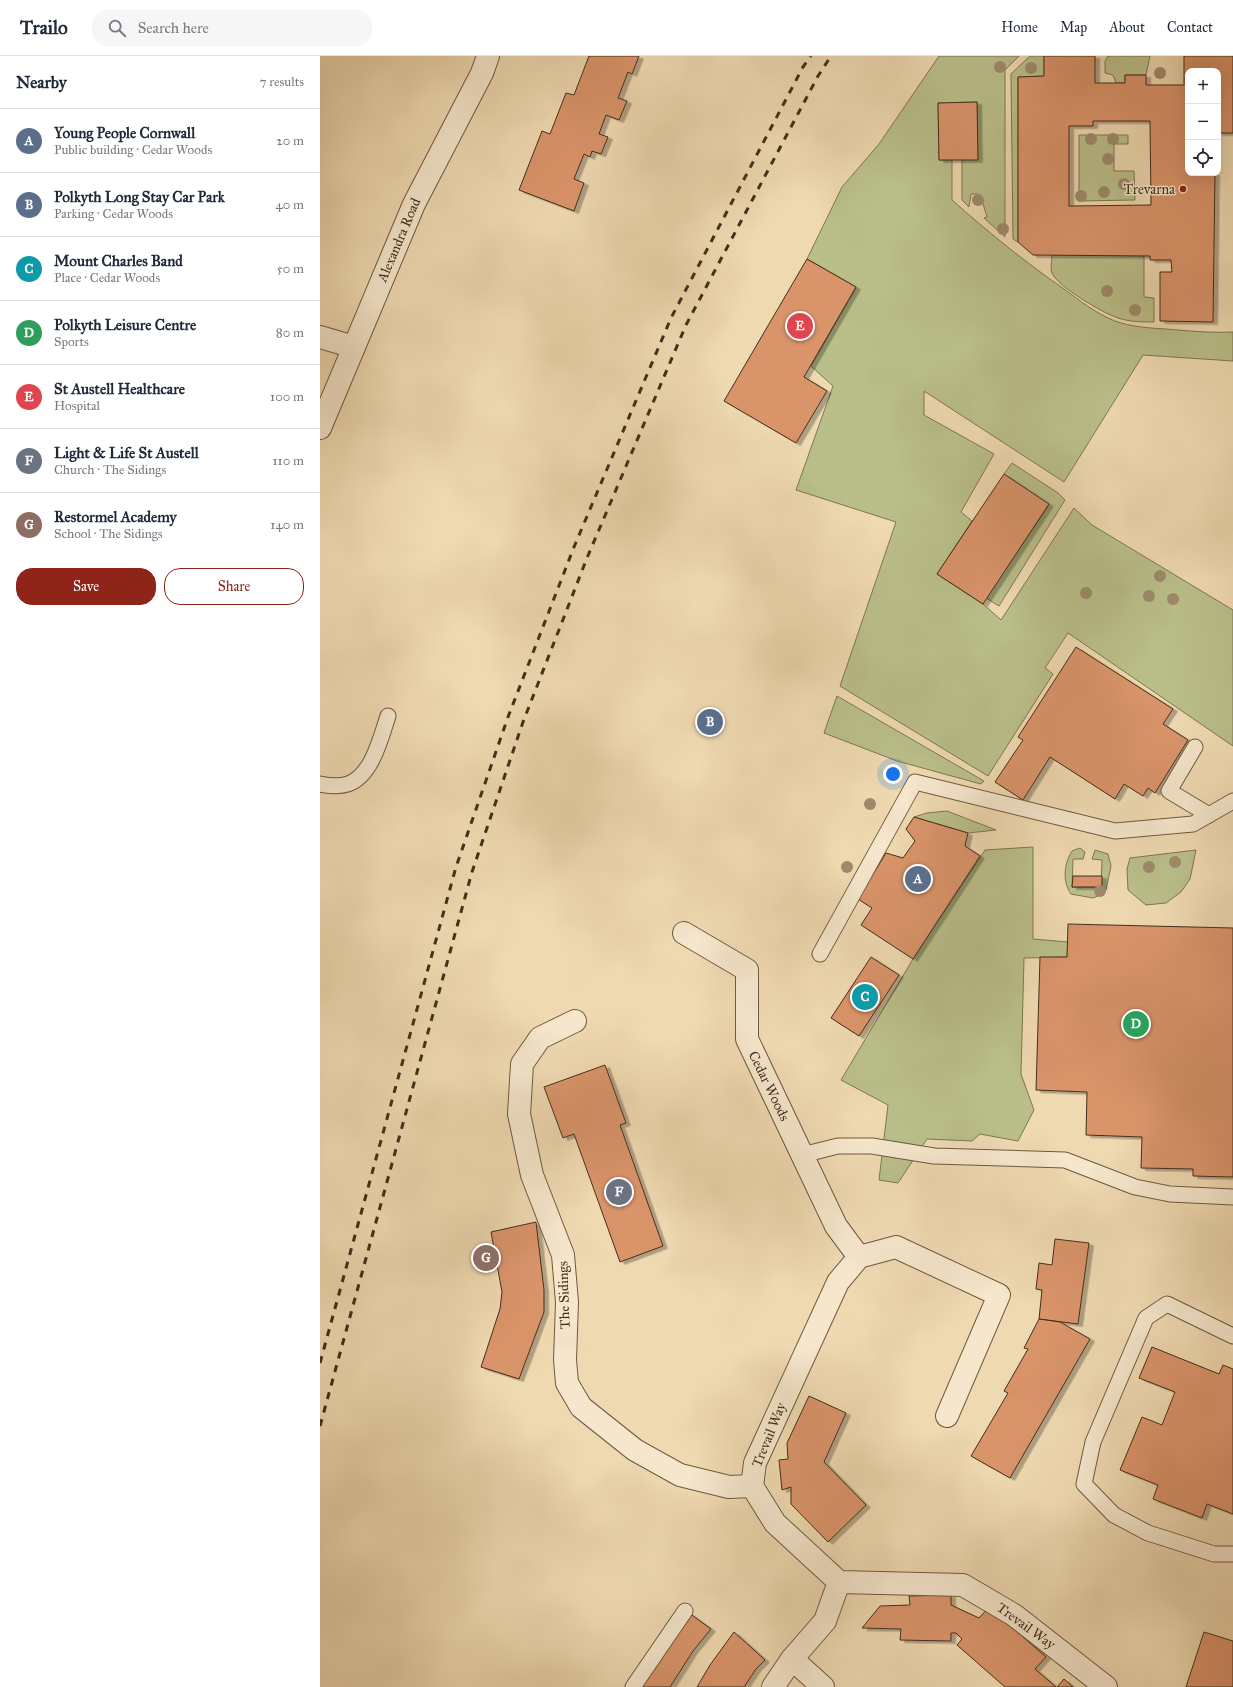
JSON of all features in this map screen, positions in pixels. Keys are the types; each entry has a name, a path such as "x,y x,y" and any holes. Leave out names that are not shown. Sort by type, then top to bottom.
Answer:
{"street":[{"name":"Alexandra Road","path":"320,428 414,204 482,73 488,56"},
{"path":"320,337 354,347"},
{"name":"Cedar Woods","path":"684,933 747,970 747,1039 836,1226 859,1257"},
{"name":"The Sidings","path":"575,1021 540,1038 522,1064 519,1114 532,1175 563,1255 567,1302 565,1360 567,1383 581,1407 635,1450 674,1472 680,1475 729,1487 752,1486"},
{"path":"859,1257 896,1247 999,1295 948,1416"},
{"name":"Trevail Way","path":"859,1257 838,1282 755,1463 752,1486 775,1523 839,1582 963,1585 1014,1615 1106,1687"},
{"path":"773,1687 792,1659 825,1621 839,1582"},
{"path":"792,1659 823,1687"}],"lane":[{"path":"320,784 337,787 350,784 364,773 376,752 388,716"},
{"path":"1195,747 1169,792 1209,815"},
{"path":"820,954 915,782 1115,831 1193,824 1233,801"},
{"path":"802,1155 838,1146 872,1146 934,1156 1065,1160 1135,1187 1170,1194 1233,1197"},
{"path":"1233,1336 1167,1304 1146,1318 1093,1442 1084,1484 1114,1515 1148,1533 1214,1554 1233,1554"},
{"path":"633,1687 685,1611"}],"green space":[{"path":"939,56 1019,56 1005,70 1005,237 984,218 987,217 981,197 978,194 971,194 969,207 962,200 962,160 978,159 977,102 938,103 939,160 952,160 952,200 1035,268 1102,315 1128,325 1147,328 1200,332 1233,332 1233,361 1143,355 1064,482 924,391 924,415 994,454 961,512 972,521 937,574 983,604 1001,620 1074,508 1092,525 1233,610 1233,746 1068,633 1045,668 1053,674 988,776 840,686 896,522 796,490 833,386 811,366 856,288 807,259 842,187 879,144"},
{"path":"1030,56 1044,56 1044,76 1018,77 1018,242 1013,239 1011,74"},
{"path":"1108,56 1150,56 1146,75 1125,75 1125,83 1116,83 1113,75 1105,73 1105,61"},
{"path":"1079,135 1128,135 1128,144 1114,144 1114,171 1134,171 1135,200 1079,201"},
{"path":"1052,255 1144,256 1144,297 1154,298 1154,322 1140,322 1118,318 1102,311 1082,299 1056,279 1051,271"},
{"path":"1012,463 1058,493 1065,500 999,606 986,598 1049,505 1004,474"},
{"path":"837,696 984,781 981,784 897,761 824,733"},
{"path":"947,811 996,830 968,833 914,817 927,813"},
{"path":"1033,847 1033,939 1068,942 1067,957 1024,958 1021,1074 1034,1110 1018,1141 980,1134 972,1141 927,1139 898,1183 879,1180 888,1105 841,1080 913,959 985,850"},
{"path":"1080,848 1085,852 1083,859 1073,859 1072,887 1101,887 1102,860 1092,859 1095,850 1108,854 1111,866 1106,890 1093,898 1071,894 1066,884 1065,872 1067,861 1072,851"},
{"path":"1196,850 1190,879 1181,892 1166,903 1146,905 1128,890 1127,869 1130,858"}],"building":[{"path":"589,56 639,56 632,74 628,72 618,98 627,101 619,120 606,115 599,134 608,137 601,154 592,151 590,157 584,154 574,179 584,183 574,211 519,190 542,131 550,134 566,93 574,95"},
{"name":"Trevarna","path":"1044,56 1095,56 1095,83 1125,83 1125,75 1146,75 1146,85 1184,85 1184,56 1233,56 1233,133 1221,133 1221,68 1185,68 1185,176 1215,176 1213,322 1160,321 1160,272 1172,272 1171,260 1150,260 1150,256 1033,255 1018,242 1018,77 1044,76","holes":["1093,121 1150,121 1151,205 1069,206 1069,126 1093,126"]},
{"path":"977,102 978,160 939,160 938,103"},
{"path":"807,259 856,287 804,377 827,391 796,443 724,401"},
{"path":"1004,474 1049,504 983,604 937,574"},
{"path":"1076,647 1173,709 1163,724 1188,740 1155,793 1148,788 1143,796 1124,784 1115,799 1050,757 1023,800 995,782 1023,740 1018,737"},
{"path":"914,817 968,833 965,846 980,856 913,959 861,925 872,908 858,899 886,853 903,858 915,841 906,829"},
{"path":"1073,876 1102,876 1102,887 1072,887"},
{"path":"1068,924 1233,928 1233,1177 1193,1176 1193,1169 1141,1168 1142,1137 1086,1135 1087,1092 1036,1090 1040,957 1067,957"},
{"path":"871,957 899,975 859,1036 831,1018"},
{"path":"605,1065 626,1123 620,1125 663,1246 620,1262 574,1134 563,1138 544,1087"},
{"path":"536,1222 544,1290 544,1312 519,1379 481,1367 500,1309 502,1292 491,1232"},
{"path":"1055,1239 1089,1243 1078,1324 1039,1319 1042,1290 1036,1289 1039,1263 1052,1265"},
{"path":"1039,1319 1060,1322 1090,1339 1010,1478 971,1456 1008,1393 1004,1391 1028,1349 1024,1348"},
{"path":"1152,1347 1219,1374 1223,1365 1233,1369 1233,1514 1207,1504 1202,1518 1153,1499 1158,1485 1120,1470 1142,1417 1162,1425 1175,1392 1139,1378"},
{"path":"809,1396 846,1413 824,1462 866,1505 828,1542 791,1504 791,1487 782,1490 779,1460 788,1459 787,1443"},
{"path":"951,1595 951,1605 979,1618 989,1607 1046,1657 1035,1669 1056,1687 1005,1687 957,1645 962,1639 956,1633 951,1633 951,1641 900,1640 901,1629 862,1628 880,1606 910,1605 909,1596"},
{"path":"689,1613 711,1629 693,1651 670,1687 639,1687"},
{"path":"734,1632 765,1660 756,1669 744,1687 697,1687 710,1665"},
{"path":"1204,1632 1233,1641 1233,1687 1186,1687"},
{"path":"1064,1679 1073,1687 1057,1687"}],"railway":[{"path":"320,1363 456,867 508,717 574,547 671,318 803,67 811,56"},
{"path":"320,1426 472,872 523,722 587,558 686,325 818,76 831,56"}],"place":[{"name":"Trevarna","path":"1183,189"},
{"name":"St Austell Healthcare","path":"800,326"},
{"name":"Polkyth Long Stay Car Park","path":"710,722"},
{"name":"Young People Cornwall","path":"918,879"},
{"name":"Mount Charles Band","path":"865,997"},
{"name":"Polkyth Leisure Centre","path":"1136,1024"},
{"name":"Light & Life St Austell","path":"619,1192"},
{"name":"Restormel Academy","path":"486,1258"}]}
